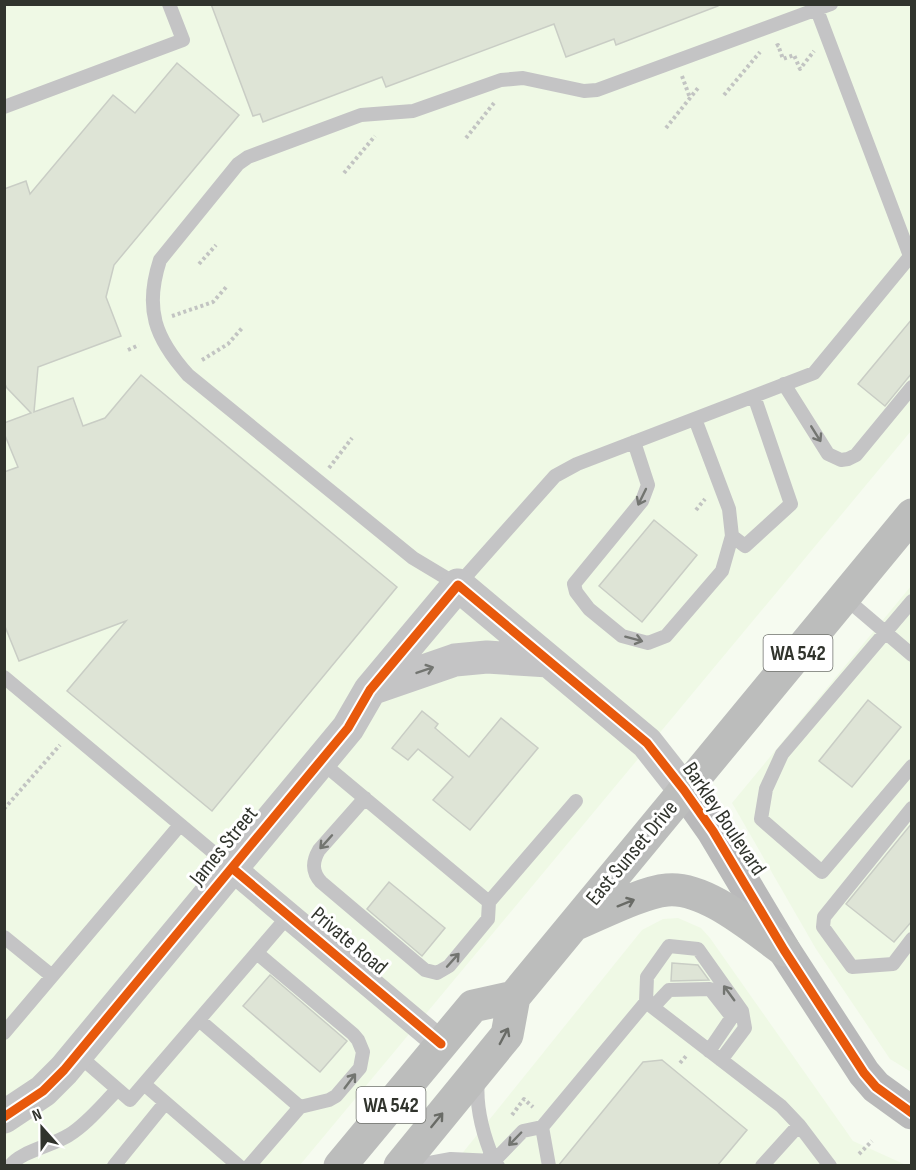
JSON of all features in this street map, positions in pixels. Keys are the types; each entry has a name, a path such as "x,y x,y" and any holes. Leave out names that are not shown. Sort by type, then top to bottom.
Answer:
{"main road":[{"name":"East Sunset Drive","path":"400,1166 507,1035 514,997 912,515"},
{"name":"Barkley Boulevard","path":"684,790 713,831 784,950 864,1073 876,1087 912,1113"},
{"path":"572,926 651,893 681,890 710,899 784,950"},
{"name":"WA 542","path":"340,1166 473,1006 514,997"}],"street":[{"name":"Barkley Boulevard","path":"458,585 647,743 684,790"},
{"name":"James Street","path":"4,1117 43,1091 77,1054 348,729 370,690 458,585"},
{"path":"370,690 455,660 487,657 549,661"},
{"name":"Private Road","path":"232,868 441,1044"}],"lane":[{"path":"4,107 183,40 169,4"},
{"path":"817,10 911,255 814,373 634,442 555,476 458,585 413,558 188,375 164,345 155,322 153,291 160,261 238,164 248,156 361,115 413,111 501,80 523,78 584,91 597,90 831,4"},
{"path":"784,384 828,454 841,460 856,455 912,387"},
{"path":"732,536 746,546 791,504 754,396"},
{"path":"634,442 648,485 642,501 574,584 576,592 589,609 622,636 648,643 666,636 722,571 732,536 729,509 696,419"},
{"path":"844,597 912,655"},
{"path":"912,602 782,754 766,789 760,819 822,872 912,766"},
{"path":"4,677 232,868"},
{"path":"320,761 489,902"},
{"path":"365,798 319,850 315,858 315,875 425,970 437,973 449,966 489,919 489,902 576,801"},
{"path":"912,808 824,917 824,927 852,967 892,964 912,939"},
{"path":"4,1033 180,825"},
{"path":"77,1054 130,1100 289,915"},
{"path":"4,937 52,976"},
{"path":"721,1060 745,1028 742,1011 698,949 669,946 647,977 649,1004 709,1051 781,1106 799,1125 830,1166"},
{"path":"249,1166 300,1107 329,1100 342,1091 362,1064 361,1046 353,1034 257,952"},
{"path":"496,1163 523,1131 542,1127 649,1004 669,990 710,989 732,1017 709,1051"},
{"path":"199,1020 300,1107"},
{"path":"479,1069 478,1110 486,1143 496,1163"},
{"path":"144,1084 239,1166"},
{"path":"10,1166 22,1156 52,1145 71,1134 117,1090"},
{"path":"114,1166 165,1103"},
{"path":"762,1166 799,1125"},
{"path":"542,1127 549,1166"},
{"path":"413,1166 452,1159 496,1163"}],"path":[{"path":"771,48 778,45 783,59 794,55 800,69 818,47"},
{"path":"724,95 759,52 764,51"},
{"path":"682,75 690,98"},
{"path":"666,128 698,88"},
{"path":"466,138 497,100"},
{"path":"344,173 375,136"},
{"path":"199,264 216,245"},
{"path":"171,316 213,302 228,285"},
{"path":"202,360 228,344 243,327"},
{"path":"128,350 139,345"},
{"path":"329,468 352,438"},
{"path":"696,510 711,493"},
{"path":"4,809 60,744"},
{"path":"511,1116 524,1100 533,1107"},
{"path":"859,1154 872,1141"}],"shaded area":[{"path":"5,5 911,5 911,431 300,1165 5,1166"},
{"path":"911,586 911,1072 890,1059 816,949 732,803"},
{"path":"678,918 701,928 710,938 853,1141 906,1165 452,1166 642,930 663,919"}],"building":[{"path":"211,4 718,4 718,6 616,45 614,39 566,57 554,24 386,87 382,77 263,122 260,114 253,116"},
{"path":"177,63 239,115 114,265 106,297 121,336 38,367 34,412 73,398 83,426 105,418 141,375 397,587 212,811 67,691 126,621 19,661 4,624 4,472 18,467 4,433 4,423 31,413 4,382 4,189 26,181 30,194 113,95 135,113"},
{"path":"912,319 912,373 885,406 858,384"},
{"path":"654,520 697,555 642,622 599,586"},
{"path":"868,700 901,727 852,787 819,761"},
{"path":"422,711 438,724 435,728 469,757 501,718 538,748 470,830 433,800 453,777 418,749 408,760 392,748"},
{"path":"912,823 912,921 894,942 846,904"},
{"path":"389,882 445,928 422,956 367,909"},
{"path":"672,963 698,965 709,980 671,981"},
{"path":"270,975 347,1041 320,1072 243,1006"},
{"path":"662,1060 747,1130 717,1166 558,1166 643,1062"}],"cycle path":[{"path":"4,1117 43,1091 64,1070 348,728 370,690 458,585 647,743 713,831 784,950 864,1073 876,1087 912,1113"},
{"path":"232,868 441,1044"}]}
